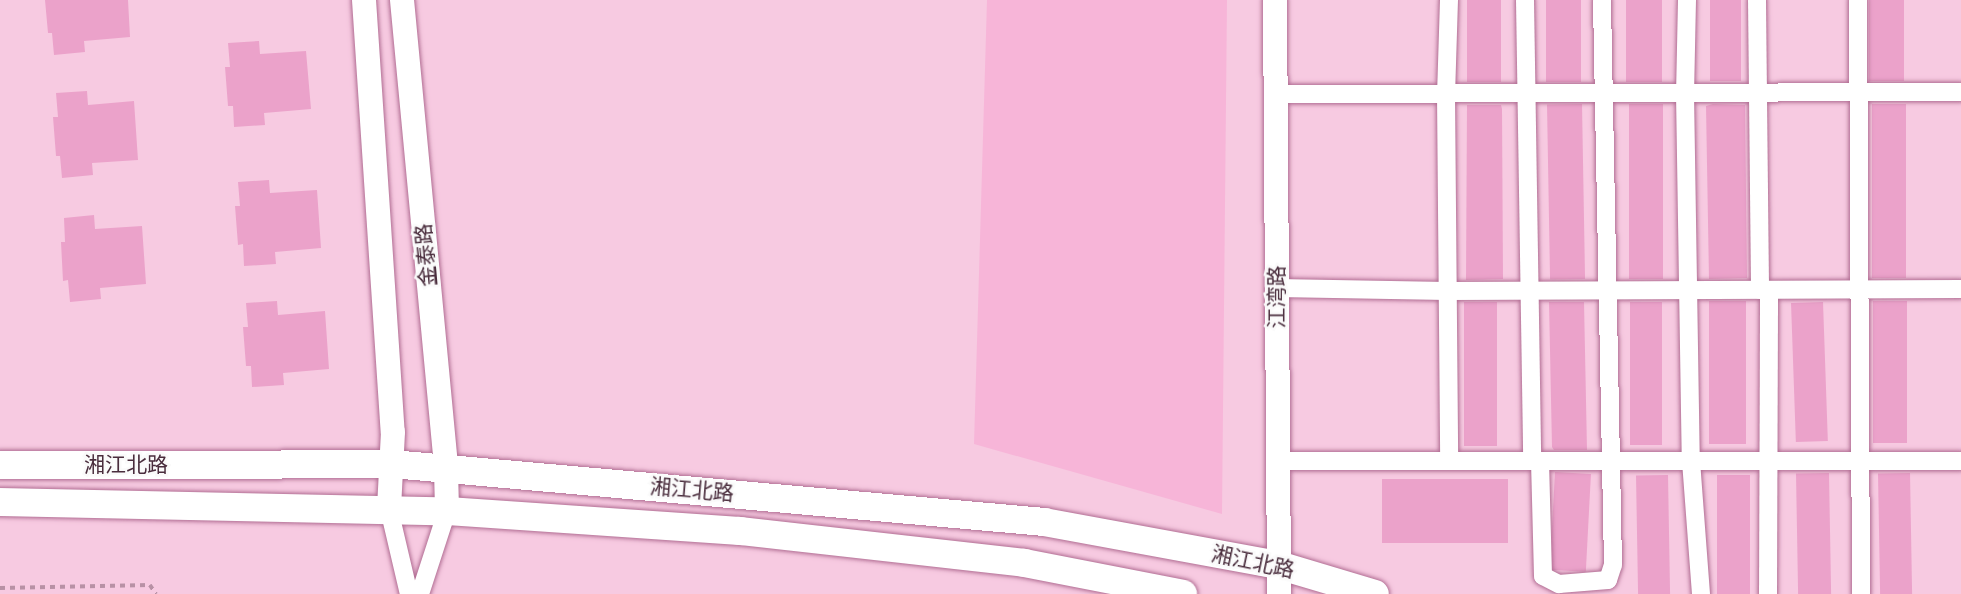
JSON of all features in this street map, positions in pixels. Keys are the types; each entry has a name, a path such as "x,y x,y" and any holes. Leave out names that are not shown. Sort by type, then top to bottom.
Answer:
{"main road":[{"name":"湘江北路","path":"0,465 392,464 1044,522 1278,565 1375,594"},
{"name":"湘江北路","path":"0,502 447,511 740,531 997,559 1184,594"}],"street":[{"path":"363,0 393,432 389,509 409,594"},
{"name":"金泰路","path":"402,0 446,469 447,511"},
{"name":"江湾路","path":"1275,0 1279,594"},
{"path":"1449,0 1446,94 1449,461"},
{"path":"1525,0 1536,461 1543,576 1559,583 1602,582 1612,575 1602,0"},
{"path":"1687,0 1685,93 1690,461 1701,594"},
{"path":"1757,0 1768,461 1768,594"},
{"path":"1858,0 1861,594"},
{"path":"1276,94 1961,92"},
{"path":"1277,288 1447,291 1961,289"},
{"path":"1278,461 1961,461"},
{"path":"420,594 447,511"}],"path":[{"path":"0,588 150,586 156,594"}],"shaded area":[{"path":"987,0 1227,0 1222,514 974,444"}],"building":[{"path":"45,0 128,0 130,37 84,41 85,52 54,55 52,33 48,33"},
{"path":"1467,0 1501,0 1501,82 1467,82"},
{"path":"1546,0 1581,0 1581,82 1546,82"},
{"path":"1626,0 1662,0 1662,82 1626,82"},
{"path":"1710,0 1741,0 1741,81 1710,81"},
{"path":"1869,0 1904,0 1904,81 1869,81"},
{"path":"259,41 260,54 306,51 311,109 264,113 265,125 234,127 233,106 228,106 225,67 230,67 228,43"},
{"path":"87,91 88,105 134,101 138,160 92,163 93,175 62,178 60,156 56,156 53,117 58,117 56,93"},
{"path":"1582,104 1585,279 1550,280 1547,105"},
{"path":"1629,104 1663,104 1663,279 1629,279"},
{"path":"1872,104 1906,104 1906,278 1872,278"},
{"path":"1467,105 1501,105 1502,109 1503,279 1466,280"},
{"path":"1745,105 1747,278 1709,279 1706,106"},
{"path":"269,180 270,193 317,190 321,248 275,252 276,264 244,266 243,244 238,245 235,206 240,206 238,182"},
{"path":"94,215 95,229 142,226 146,284 100,288 101,299 70,302 68,280 63,281 61,242 65,242 64,218"},
{"path":"277,301 278,315 325,311 329,369 283,373 284,385 252,387 251,366 246,366 243,327 248,327 246,303"},
{"path":"1709,301 1746,301 1746,444 1709,444"},
{"path":"1873,301 1907,301 1907,443 1873,443"},
{"path":"1464,302 1497,302 1497,446 1464,446"},
{"path":"1549,302 1584,302 1587,450 1554,450 1552,447"},
{"path":"1630,302 1662,302 1662,445 1630,445"},
{"path":"1823,302 1828,441 1796,442 1791,303"},
{"path":"1555,472 1591,474 1586,572 1550,570"},
{"path":"1829,473 1831,594 1798,594 1796,474"},
{"path":"1910,473 1912,594 1880,594 1878,474"},
{"path":"1668,475 1670,594 1638,594 1636,476"},
{"path":"1717,475 1750,475 1750,594 1717,594"},
{"path":"1382,479 1508,479 1508,543 1382,543"}]}
